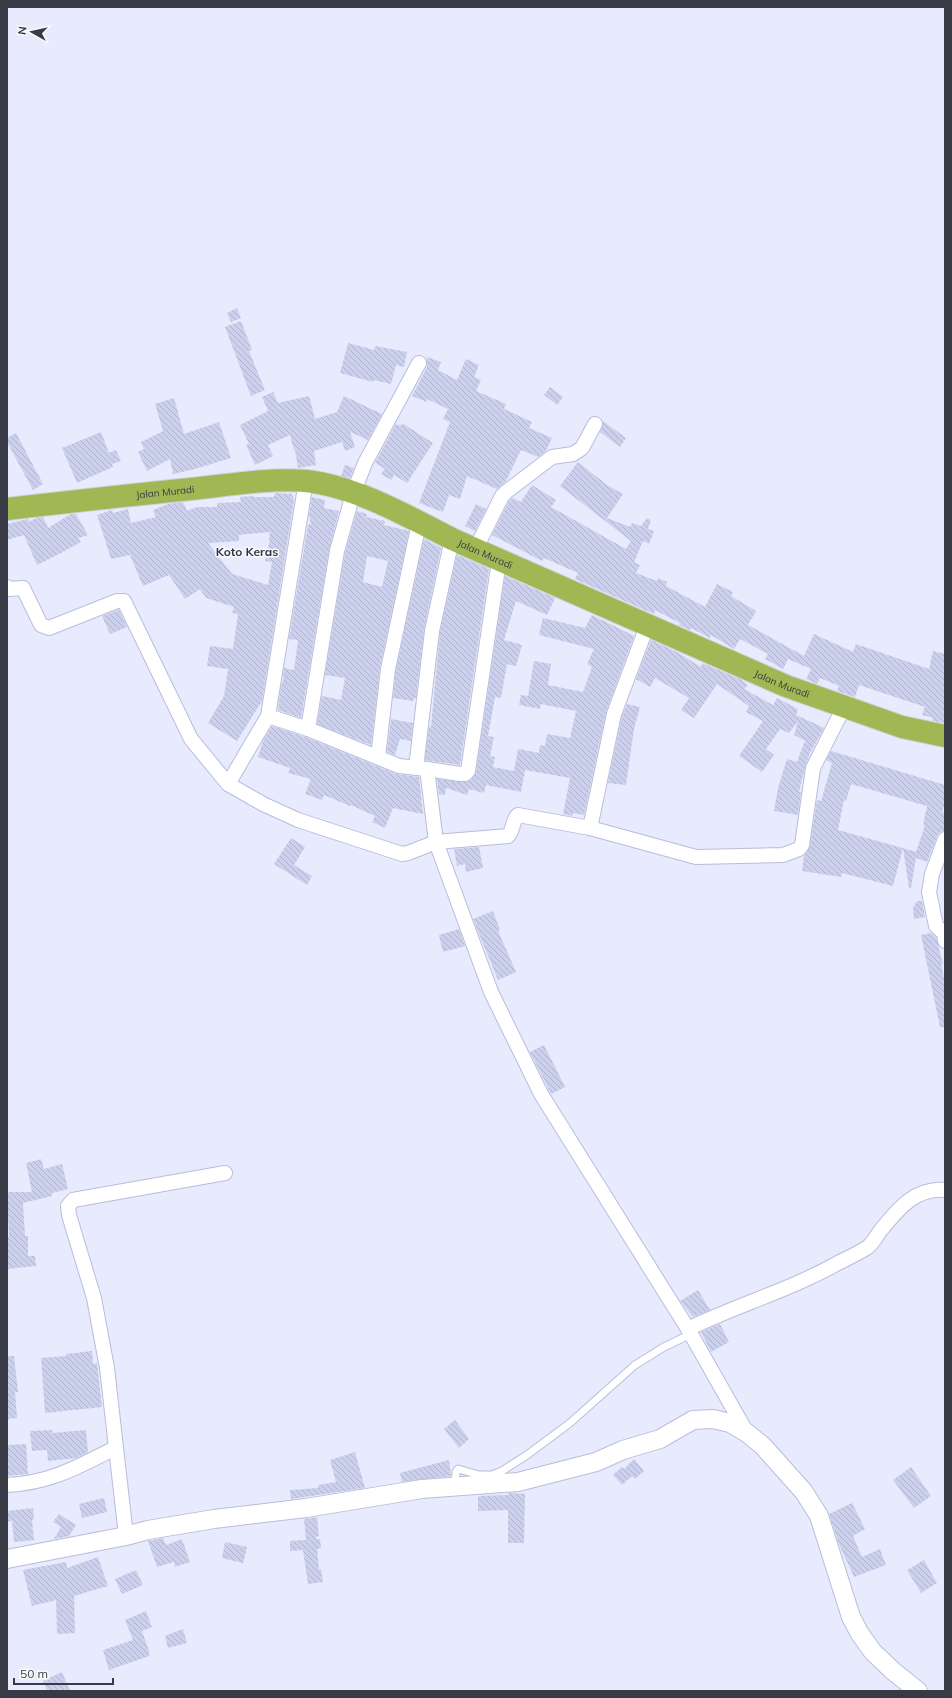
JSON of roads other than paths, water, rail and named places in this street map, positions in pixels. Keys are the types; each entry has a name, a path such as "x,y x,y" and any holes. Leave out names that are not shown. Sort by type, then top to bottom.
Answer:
{"highway":[{"name":"Jalan Muradi","path":"7,509 262,481 306,482 329,486 374,501 452,540 786,686 902,727 945,736"}],"street":[{"path":"308,729 337,551 353,494 364,463 419,363"},
{"path":"475,550 502,496 552,457 573,454 582,448 595,424"},
{"path":"228,784 268,716 306,482"},
{"path":"378,757 388,669 419,523"},
{"path":"452,540 432,631 422,768 436,842 491,992 541,1094 689,1332 747,1433"},
{"path":"268,716 308,729 399,766 465,774 468,771 499,561"},
{"path":"7,587 9,589 24,589 41,625 46,628 117,601 124,601 191,739 228,784 262,804 298,820 402,854 436,842 508,836 512,832 515,818 518,815 590,828 696,857 783,855 799,849 802,845 813,768 844,707"},
{"path":"590,828 614,714 647,626"},
{"path":"945,840 932,874 929,892 936,926 945,936"},
{"path":"126,1536 110,1393 94,1298 69,1214 68,1206 73,1200 225,1173"},
{"path":"689,1332 711,1318 750,1303 825,1270 868,1246 896,1213 914,1196 928,1190 945,1190"},
{"path":"7,1559 214,1518 306,1508 422,1489 518,1482 596,1462 623,1450 660,1438 693,1420 713,1419 730,1423 747,1433 763,1446 804,1492 818,1516 851,1617 860,1634 873,1652 893,1671 918,1691"},
{"path":"7,1485 28,1484 53,1477 115,1448"}],"lane":[{"path":"455,1486 456,1472 458,1468 479,1474 492,1475 502,1471 527,1455 570,1423 635,1365 689,1332"}],"district":[{"name":"Koto Keras","path":"247,552"}]}
